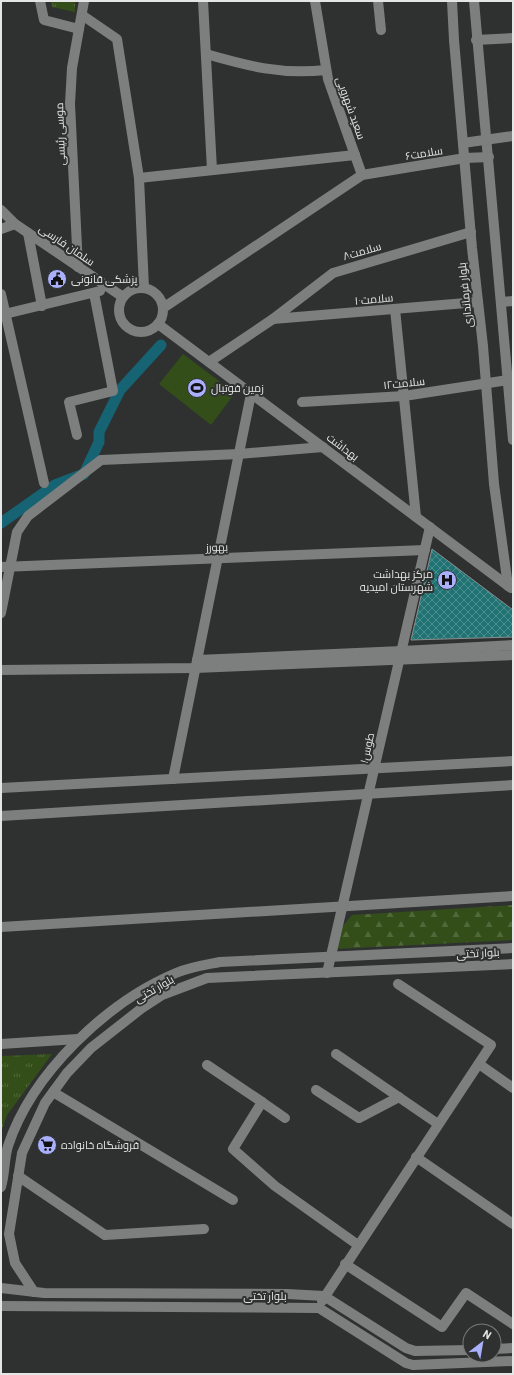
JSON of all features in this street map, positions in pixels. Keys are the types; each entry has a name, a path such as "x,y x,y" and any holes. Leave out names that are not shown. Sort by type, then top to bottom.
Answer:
{"street":[{"path":"40,1 44,20 79,29"},
{"name":"موسی رئیسی","path":"78,267 70,104 72,68 84,1"},
{"path":"203,1 212,170"},
{"name":"سعید شهرویی","path":"315,1 328,80 362,175"},
{"path":"378,1 381,30"},
{"name":"بلوار فرمانداری","path":"452,1 463,143 494,484 511,588"},
{"path":"474,1 476,40 489,157 513,440"},
{"path":"82,15 117,39 139,178 144,288"},
{"path":"476,40 513,38"},
{"path":"206,54 253,68 301,73 326,70"},
{"path":"463,143 513,136"},
{"path":"139,178 355,154"},
{"name":"سلامت۶","path":"362,175 465,158 489,157"},
{"path":"163,308 362,175"},
{"name":"سلمان فارسی","path":"1,210 15,224 123,297"},
{"path":"1,229 15,224"},
{"name":"سلامت۸","path":"209,362 273,319 333,272 471,232"},
{"path":"28,233 42,306"},
{"path":"144,288 158,297 163,308 162,319 154,328 144,333 138,333 127,328 120,319 118,313 120,302 123,297 132,290 144,288"},
{"path":"4,314 111,289"},
{"path":"77,435 69,402 113,391 94,292"},
{"path":"1,294 4,314 44,483"},
{"path":"501,302 513,301"},
{"name":"سلامت۱۰","path":"273,319 478,302"},
{"path":"395,309 416,517"},
{"name":"بهداشت","path":"158,324 511,588"},
{"name":"سلامت۱۲","path":"302,402 404,396 508,380"},
{"path":"173,779 251,394"},
{"path":"1,613 6,567 17,532 23,521 101,460 239,454 323,447"},
{"name":"طوس۱","path":"327,973 430,527"},
{"name":"بهورز","path":"6,567 425,550"},
{"path":"400,656 513,644"},
{"path":"1,670 400,656 513,655"},
{"path":"1,788 513,761"},
{"path":"1,816 513,785"},
{"path":"1,927 513,896"},
{"name":"بلوار تختی","path":"1,1187 8,1146 33,1097 54,1067 78,1039 104,1016 176,973 220,962 513,948"},
{"name":"بلوار تختی","path":"34,1292 15,1263 9,1234 22,1152 33,1126 53,1092 67,1073 91,1048 142,1008 162,995 207,978 513,964"},
{"path":"398,984 491,1045 324,1296 319,1308 406,1363 412,1365 513,1361"},
{"path":"1,1044 78,1039"},
{"path":"336,1054 438,1124"},
{"path":"479,1064 513,1088"},
{"path":"207,1065 285,1118"},
{"path":"316,1090 359,1118 399,1097"},
{"path":"53,1092 233,1200"},
{"path":"262,1102 233,1149 275,1186 358,1246"},
{"path":"416,1157 513,1224"},
{"path":"18,1176 105,1235 204,1229"},
{"path":"345,1264 442,1327 466,1293 513,1324"},
{"name":"بلوار تختی","path":"1,1288 34,1292 287,1294 324,1296 406,1348 422,1352 462,1350"},
{"name":"بلوار تختی","path":"1,1306 319,1308"},
{"path":"502,1349 513,1348"}],"green space":[{"path":"51,1 75,1 75,12 52,7"},
{"name":"زمین فوتبال","path":"183,354 235,393 211,425 159,384"},
{"path":"513,905 513,940 333,949 337,933 352,915"},
{"path":"52,1054 7,1115 1,1132 1,1056"}],"building":[{"name":"مرکز بهداشت شهرستان امیدیه","path":"432,549 513,610 513,637 411,640"}],"waterway":[{"path":"1,523 55,485 84,474 99,442 99,432 120,390 161,345"}],"place":[{"name":"پزشکی قانونی","path":"57,279"},
{"name":"زمین فوتبال","path":"197,388"},
{"name":"مرکز بهداشت شهرستان امیدیه","path":"447,580"},
{"name":"فروشگاه خانواده","path":"47,1145"}]}
